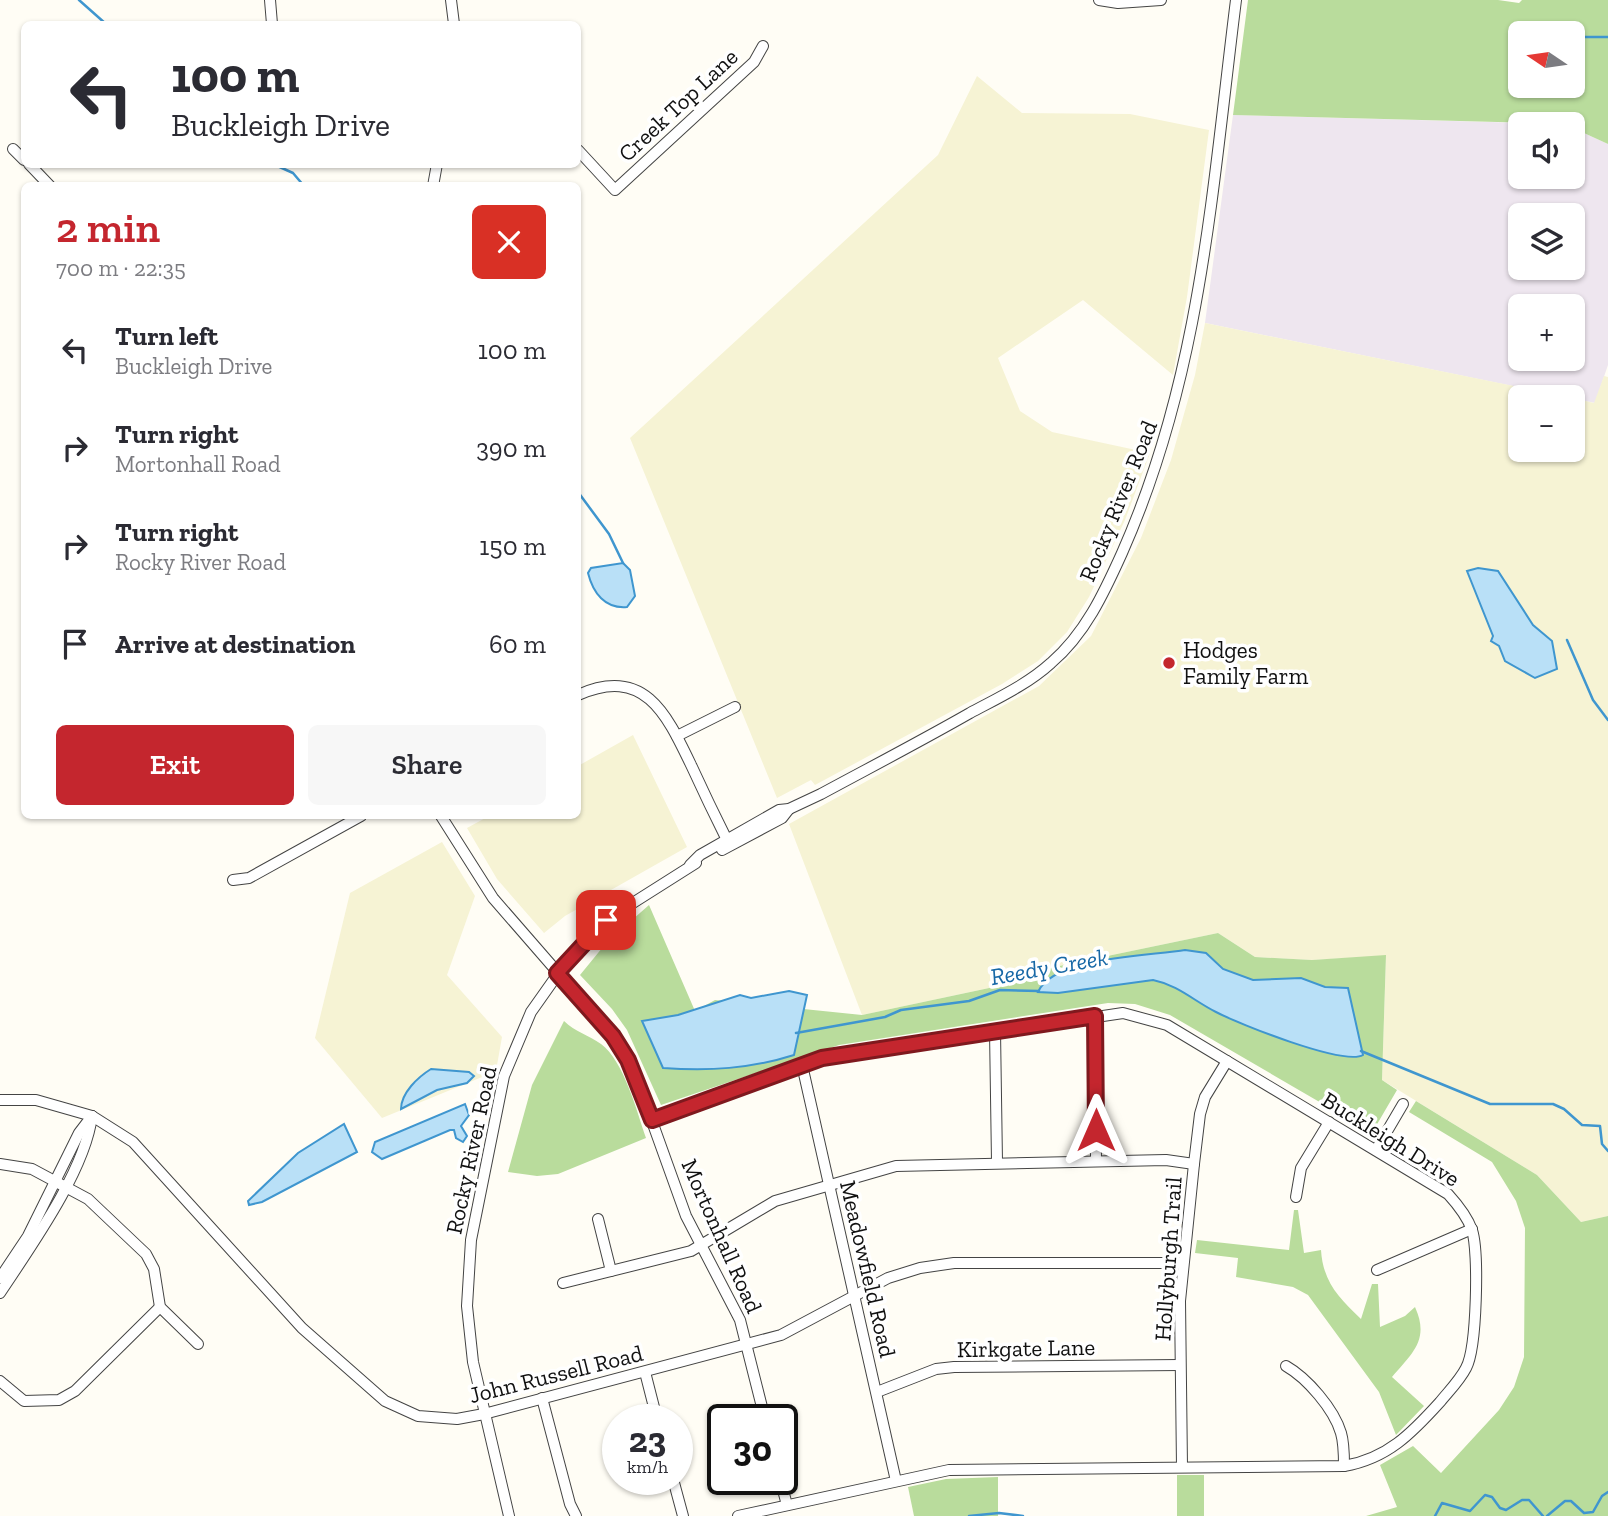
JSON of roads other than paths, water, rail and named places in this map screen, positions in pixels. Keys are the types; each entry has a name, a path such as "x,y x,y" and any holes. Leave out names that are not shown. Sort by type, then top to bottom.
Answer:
{"street":[{"path":"270,0 272,21"},
{"path":"451,0 454,21"},
{"path":"1099,0 1118,4 1161,0"},
{"name":"Rocky River Road","path":"691,865 700,855 779,810 789,809 953,723 1035,676 1067,648 1098,602 1143,502 1185,368 1200,281 1236,0"},
{"name":"Creek Top Lane","path":"581,153 615,190 754,62 763,46"},
{"path":"13,149 21,157"},
{"path":"33,168 46,182"},
{"path":"581,694 601,686 624,686 638,691 657,704 677,736 727,840"},
{"path":"677,736 735,707"},
{"name":"Rocky River Road","path":"509,1516 473,1362 467,1306 471,1240 504,1076 524,1025 557,973 606,920 691,865 782,818 789,809"},
{"path":"233,880 249,878 353,819"},
{"name":"Mortonhall Road","path":"443,819 493,898 618,1044 628,1060 686,1216 733,1302 747,1344 761,1404"},
{"name":"Buckleigh Drive","path":"652,1120 802,1065 849,1052 1123,1013 1143,1016 1167,1025 1448,1194 1472,1229"},
{"path":"1095,1016 1096,1161"},
{"path":"995,1031 997,1162"},
{"name":"Hollyburgh Trail","path":"1182,1467 1180,1365 1183,1263 1202,1106 1227,1061"},
{"name":"Meadowfield Road","path":"802,1065 896,1481"},
{"name":"John Russell Road","path":"0,1100 36,1100 107,1123 146,1153 280,1306 374,1393 418,1416 457,1419 484,1414 790,1332 888,1278 920,1268 954,1263 1183,1263"},
{"path":"1376,1150 1403,1104"},
{"path":"0,1278 89,1136 92,1116"},
{"path":"1296,1197 1301,1168 1329,1122"},
{"path":"563,1283 701,1246 775,1200 914,1163 1166,1160 1194,1164"},
{"path":"0,1164 33,1169 88,1199 146,1254 153,1269 160,1307 198,1344"},
{"path":"0,1293 37,1238 60,1183"},
{"path":"598,1219 611,1271"},
{"path":"738,1516 959,1469 1344,1466 1363,1463 1399,1444 1426,1417 1468,1366 1475,1338 1472,1229 1377,1270"},
{"path":"0,1381 24,1401 59,1400 82,1384 160,1307"},
{"name":"Kirkgate Lane","path":"877,1392 936,1369 954,1367 1180,1365"},
{"path":"1286,1366 1300,1374 1335,1419 1341,1432 1344,1466"},
{"path":"645,1372 653,1404"},
{"path":"542,1398 570,1504 576,1516"},
{"path":"677,1495 683,1516"},
{"path":"784,1495 787,1505"}],"water":[{"path":"623,563 630,570 635,596 627,607 619,607 601,598 588,573 591,568"},
{"path":"1478,568 1498,571 1533,625 1552,641 1557,669 1535,678 1505,661 1499,646 1491,641 1493,636 1467,571"},
{"path":"1185,950 1206,953 1223,969 1253,980 1301,978 1325,987 1348,988 1363,1055 1335,1055 1268,1034 1216,1012 1186,994 1153,980 1058,993 1038,992 1048,980 1083,964"},
{"path":"789,991 807,995 794,1055 761,1063 713,1069 663,1068 642,1021 678,1015 740,995 751,998"},
{"path":"431,1069 469,1072 474,1076 467,1083 437,1090 401,1109 411,1086"},
{"path":"465,1104 469,1115 461,1126 467,1136 463,1142 456,1138 454,1130 450,1130 382,1159 372,1152 375,1142"},
{"path":"344,1124 357,1152 262,1202 249,1205 248,1201 298,1153"}],"waterway":[{"path":"79,0 103,21"},
{"path":"1586,37 1608,37"},
{"path":"282,168 293,173 301,182"},
{"path":"581,496 609,534 623,563"},
{"path":"1567,640 1593,700 1608,720"},
{"name":"Reedy Creek","path":"796,1033 885,1017 901,1010 969,1001 1000,990 1039,991"},
{"name":"Reedy Creek","path":"1361,1051 1490,1104 1553,1104 1564,1109 1582,1125 1600,1126 1602,1144 1608,1151"},
{"path":"1547,1516 1565,1501 1571,1501 1584,1513 1593,1512 1602,1496 1608,1492"},
{"path":"1435,1516 1442,1503 1470,1511 1485,1495 1492,1497 1500,1508 1506,1510 1522,1500 1529,1500 1543,1516"},
{"path":"969,1516 999,1513 1023,1516"}],"place":[{"name":"Hodges Family Farm","path":"1169,663"}]}
